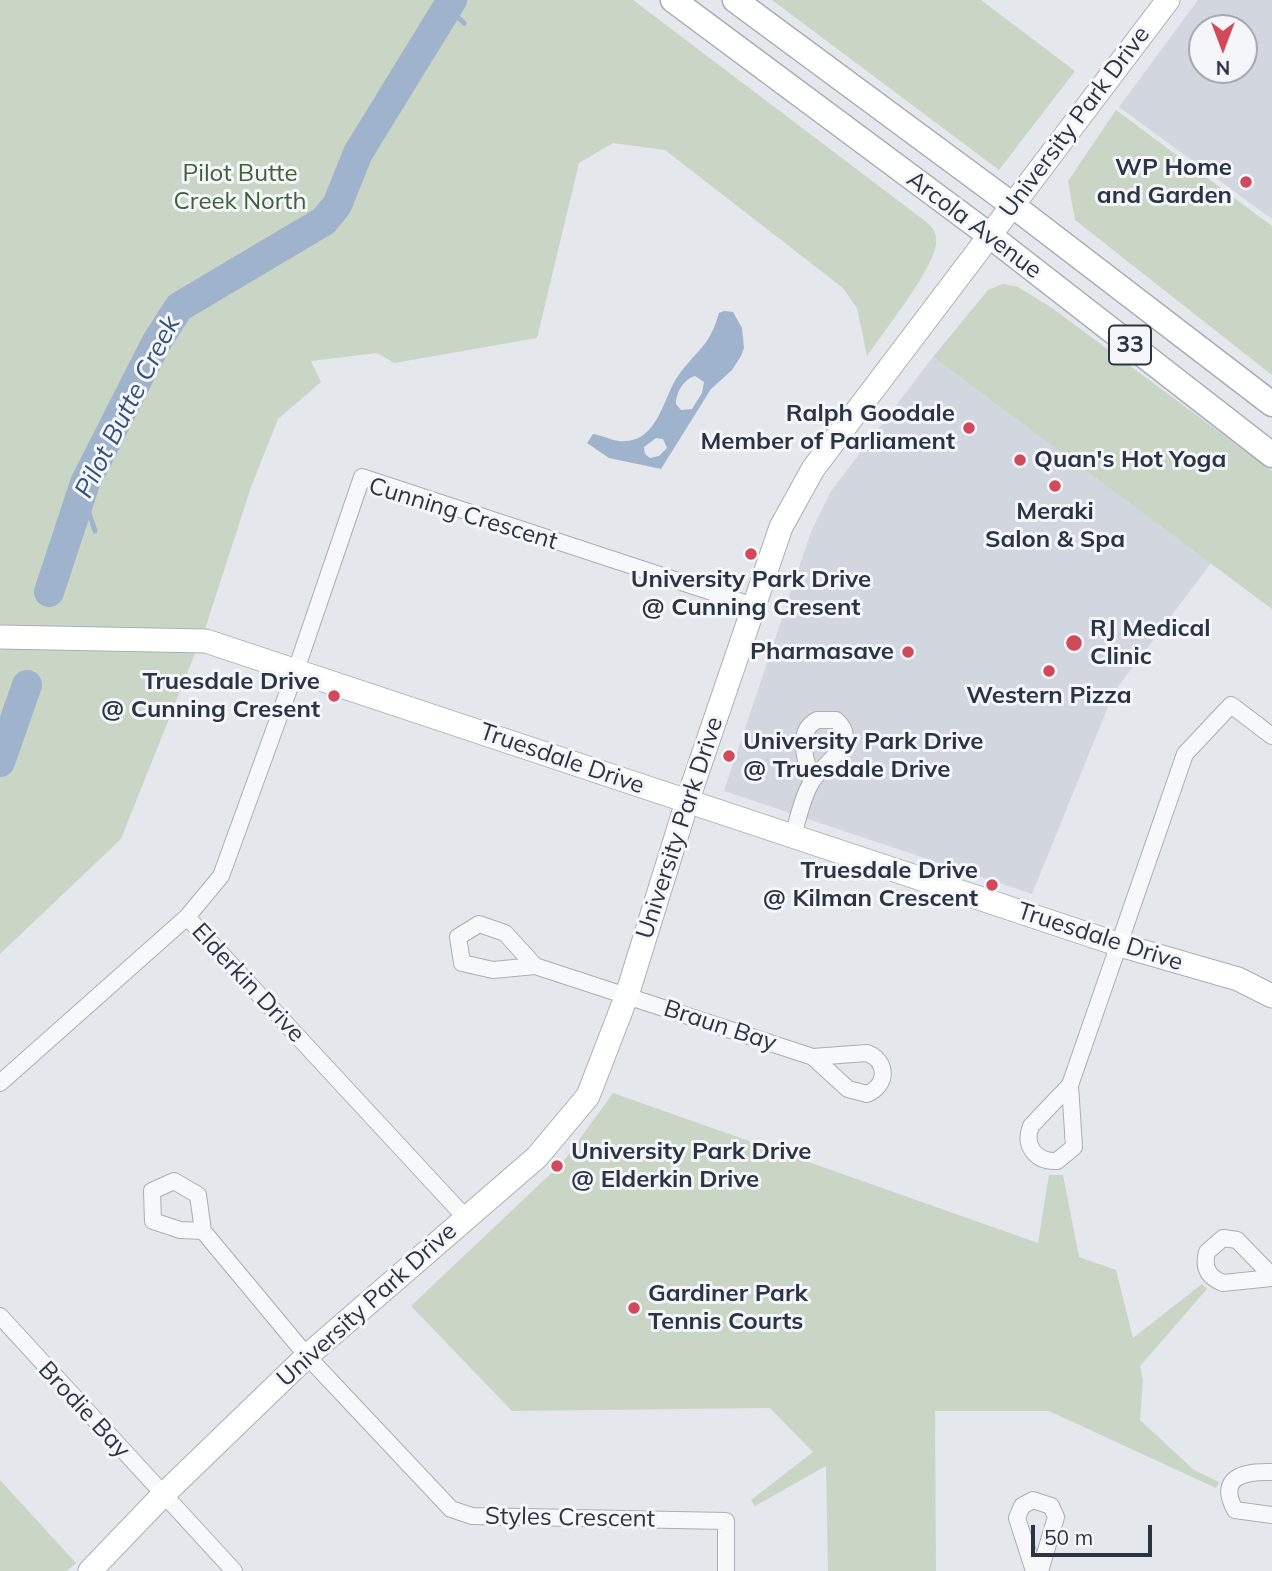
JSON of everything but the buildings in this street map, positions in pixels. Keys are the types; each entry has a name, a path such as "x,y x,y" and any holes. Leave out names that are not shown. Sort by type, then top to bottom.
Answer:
{"main road":[{"name":"Arcola Avenue","path":"673,0 989,235 1272,455"},
{"name":"Arcola Avenue","path":"735,0 1011,204 1272,404"}],"street":[{"name":"University Park Drive","path":"90,1571 162,1496 307,1356 537,1157 587,1096 627,995 687,802 781,527 813,469 1168,0"},
{"name":"Cunning Crescent","path":"296,670 362,477 754,606"},
{"name":"Truesdale Drive","path":"0,637 206,641 1120,945 1238,979 1272,996"},
{"name":"Elderkin Drive","path":"296,670 221,876 187,917 465,1217"},
{"path":"1070,1085 1185,754 1230,705 1272,736"},
{"path":"793,836 811,782"},
{"path":"0,1083 187,917"},
{"name":"Braun Bay","path":"535,966 813,1057"},
{"path":"0,1066 21,1062"},
{"path":"203,1231 307,1356"},
{"name":"Brodie Bay","path":"2,1322 234,1571"},
{"name":"Styles Crescent","path":"307,1356 451,1508 472,1516 726,1521 726,1571"},
{"path":"1272,1472 1240,1475 1230,1484 1228,1497 1235,1510 1272,1515"},
{"path":"1034,1571 1017,1518 1022,1506 1033,1500 1051,1506 1056,1517 1040,1571"}],"shaded area":[{"path":"1198,0 1272,0 1272,219 1119,107"},
{"path":"933,357 1211,563 1114,692 1032,894 724,791 811,532 831,491"}],"green space":[{"name":"Pilot Butte Creek North","path":"0,0 633,0 929,224 936,238 933,256 917,285 867,356 857,308 843,288 665,150 613,143 579,163 537,338 394,363 377,353 311,361 321,382 278,419 251,487 206,626 121,839 0,954"},
{"path":"772,0 981,0 1075,71 999,170"},
{"path":"1116,110 1272,226 1272,375 1075,220 1068,181"},
{"path":"1003,284 1018,287 1052,308 1272,471 1272,609 933,357 988,290"},
{"path":"613,1093 1038,1243 1049,1175 1063,1175 1079,1257 1116,1270 1133,1338 1202,1284 1207,1289 1140,1366 1143,1380 1140,1420 1194,1470 1219,1482 1216,1488 1049,1411 935,1411 936,1571 828,1571 826,1466 755,1506 751,1500 813,1452 770,1408 512,1411 411,1306 563,1162"},
{"path":"0,1480 76,1563 67,1571 0,1571"}],"water":[{"path":"733,312 742,328 744,348 732,370 711,389 661,469 609,458 587,443 593,434 619,441 632,440 651,428 678,376 711,334 719,313","holes":["695,376 704,382 702,393 692,409 681,410 676,404 679,391 687,380","656,438 663,439 667,448 659,456 650,458 645,454 644,447"]}],"waterway":[{"path":"452,0 452,12 464,23"},
{"name":"Pilot Butte Creek","path":"49,592 85,483 156,343 179,307 324,221 337,205 358,153 452,0"},
{"path":"71,487 85,483"},
{"path":"82,492 95,531"},
{"name":"Pilot Butte Creek","path":"0,762 27,685"}],"place":[{"name":"WP Home and Garden","path":"1246,182"},
{"name":"Ralph Goodale Member of Parliament","path":"969,428"},
{"name":"Quan's Hot Yoga","path":"1020,460"},
{"name":"Meraki Salon & Spa","path":"1055,486"},
{"name":"University Park Drive @ Cunning Cresent","path":"751,554"},
{"name":"RJ Medical Clinic","path":"1074,643"},
{"name":"Pharmasave","path":"908,652"},
{"name":"Western Pizza","path":"1049,671"},
{"name":"Truesdale Drive @ Cunning Cresent","path":"334,696"},
{"name":"University Park Drive @ Truesdale Drive","path":"729,756"},
{"name":"Truesdale Drive @ Kilman Crescent","path":"992,885"},
{"name":"University Park Drive @ Elderkin Drive","path":"557,1166"},
{"name":"Gardiner Park Tennis Courts","path":"634,1308"}]}
